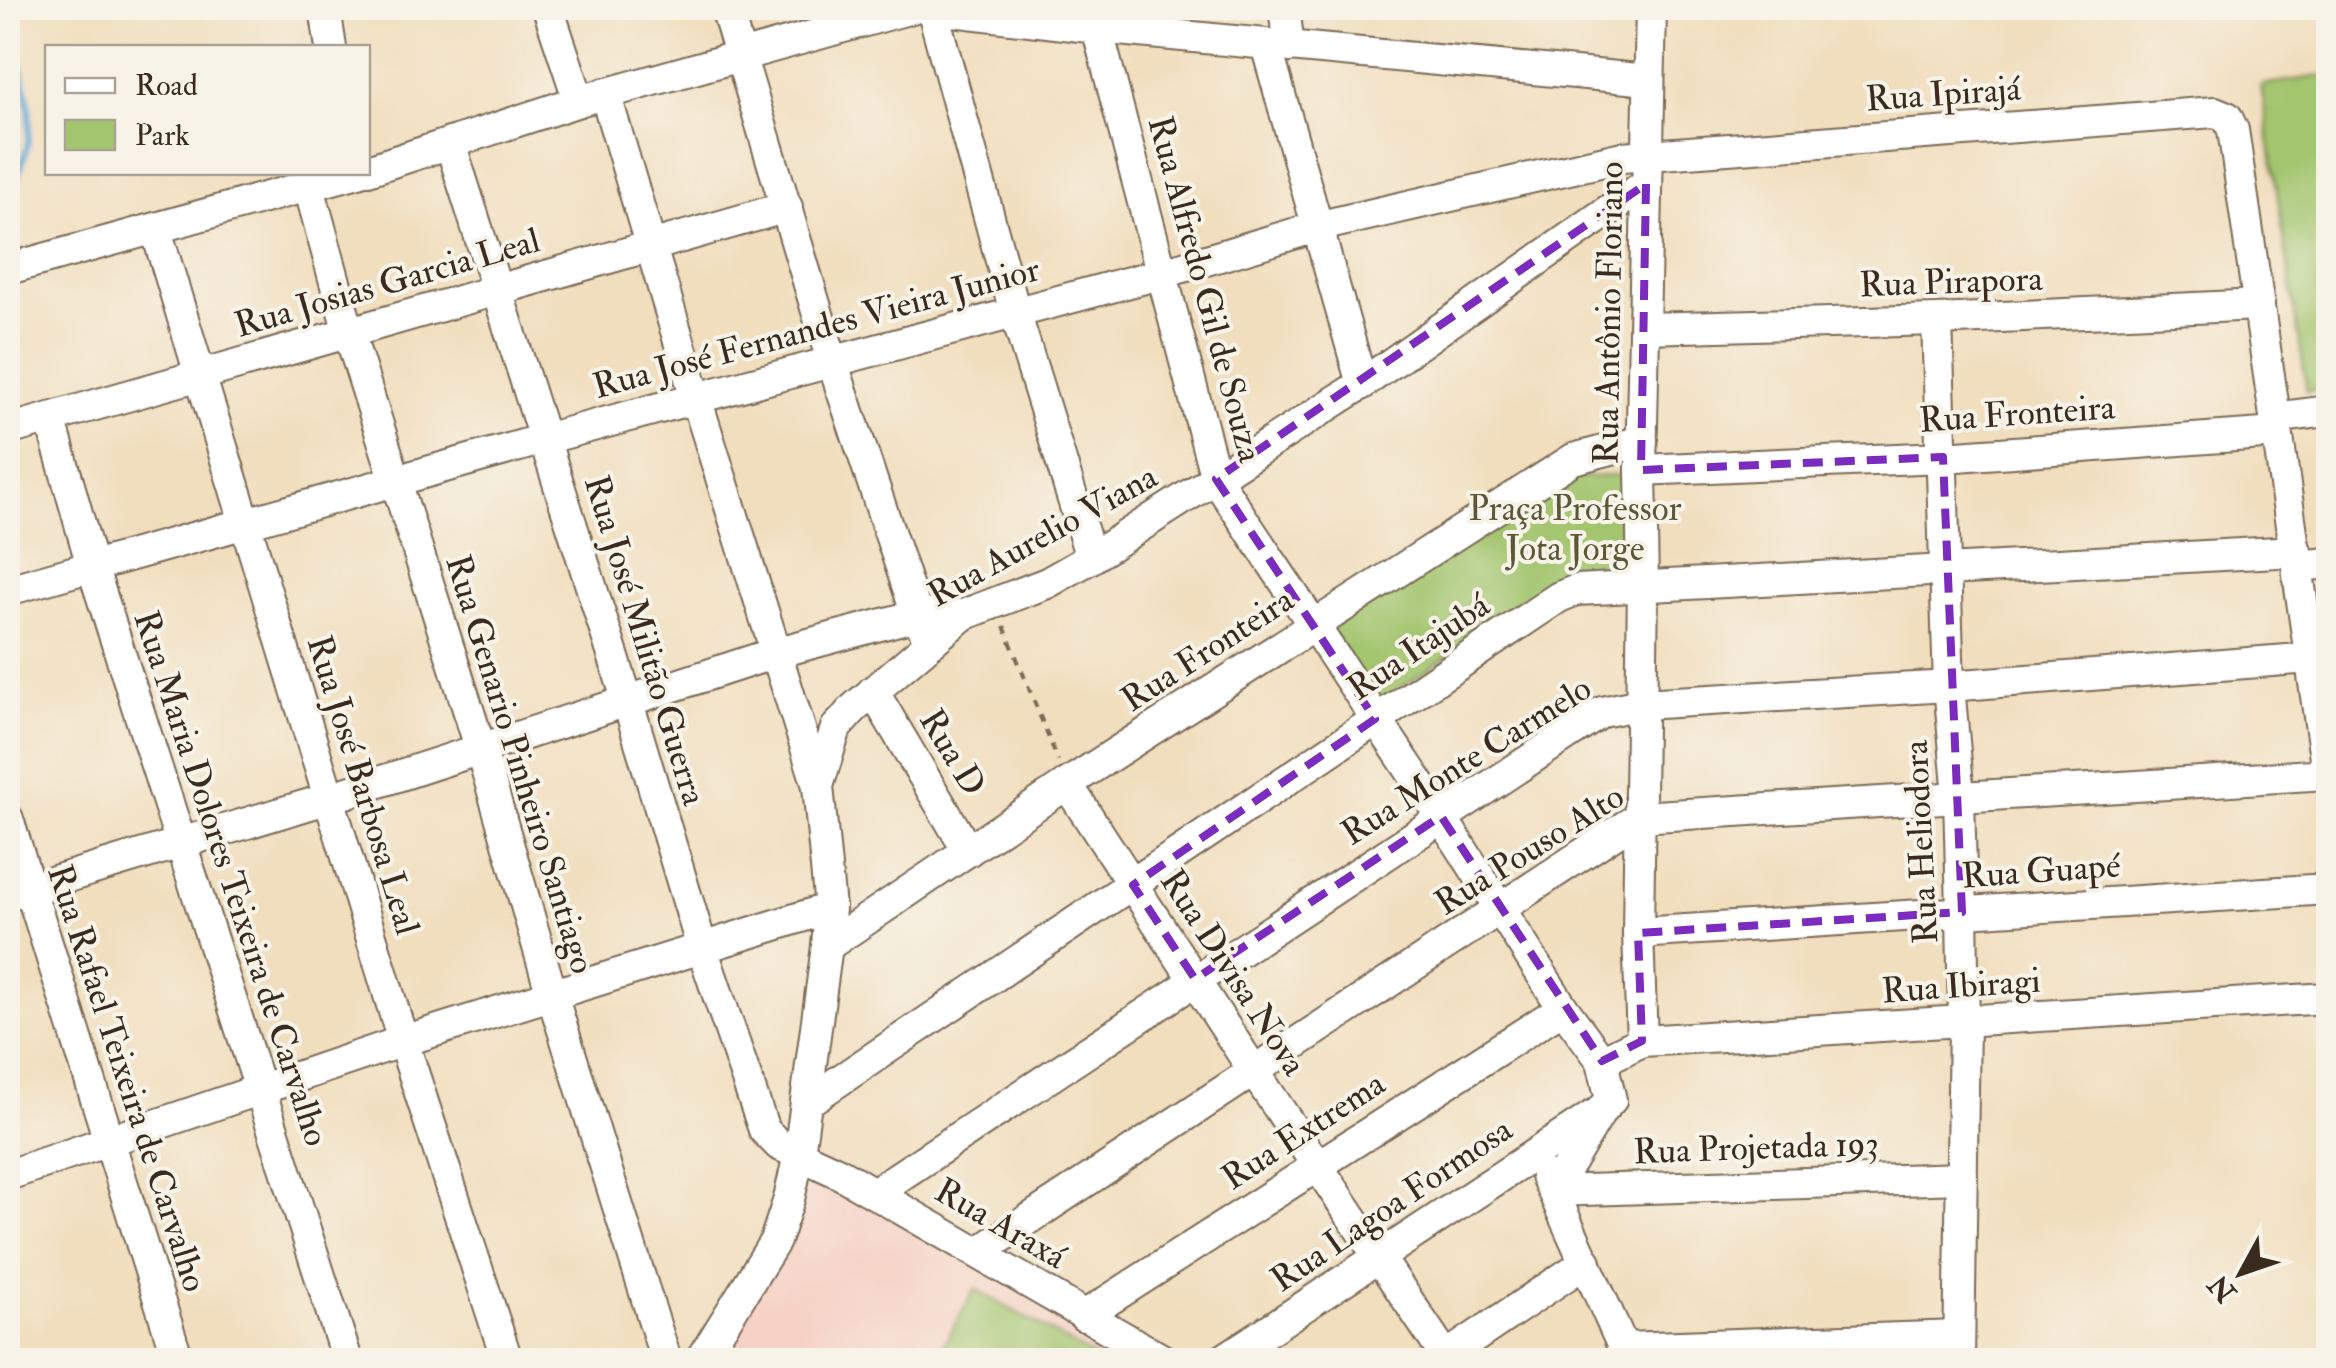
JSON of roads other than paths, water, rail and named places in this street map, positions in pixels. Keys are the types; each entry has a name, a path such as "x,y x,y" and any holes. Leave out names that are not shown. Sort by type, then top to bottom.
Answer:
{"street":[{"path":"324,8 330,45"},
{"path":"548,8 592,97 650,246 818,786"},
{"path":"18,892 330,798 774,653 923,628 832,362 726,8"},
{"path":"370,169 592,97 912,8"},
{"path":"1091,558 1015,312 930,8 1109,22 1278,46 1649,80"},
{"path":"1284,8 1278,46 1362,384"},
{"name":"Rua Antônio Floriano","path":"1642,1041 1638,933 1641,456 1651,8"},
{"name":"Rua Alfredo Gil de Souza","path":"1109,22 1163,273 1216,480 1441,816 1562,1008 1602,1060"},
{"name":"Rua Ipirajá","path":"1649,154 2215,112 2227,117 2233,130 2259,305"},
{"name":"Rua José Militão Guerra","path":"450,143 757,1114 772,1140 793,1152"},
{"name":"Rua José Fernandes Vieira Junior","path":"8,590 696,398 1163,273 1320,226 1649,154"},
{"path":"8,269 348,175"},
{"name":"Rua Aurelio Viana","path":"701,1360 783,1224 793,1152 806,1103 827,946 830,908 818,786 836,728 873,691 923,628 1047,583 1091,558 1362,384 1646,184"},
{"name":"Rua Genario Pinheiro Santiago","path":"309,187 349,333 480,747 552,995 666,1360"},
{"name":"Rua Josias Garcia Leal","path":"8,430 787,207"},
{"name":"Rua José Barbosa Leal","path":"156,230 403,1042 507,1360"},
{"path":"2259,305 2276,426 2308,560 2311,658 2328,776"},
{"name":"Rua Pirapora","path":"1645,328 2259,305"},
{"name":"Rua Heliodora","path":"1938,320 1962,912 1959,1348"},
{"name":"Rua Fronteira","path":"827,946 1067,784 1573,459 1944,457 2276,426 2328,411"},
{"name":"Rua Maria Dolores Teixeira de Carvalho","path":"50,418 92,566 348,1360"},
{"name":"Rua Itajubá","path":"806,1103 1559,597 1578,590 1946,571 2308,560"},
{"name":"Rua Monte Carmelo","path":"874,1193 1602,712 1641,704 1950,686 2311,658"},
{"name":"Rua D","path":"873,691 968,851"},
{"name":"Rua Pouso Alto","path":"979,1252 1639,817 2328,776"},
{"name":"Rua Divisa Nova","path":"1067,784 1445,1359"},
{"name":"Rua Rafael Teixeira de Carvalho","path":"8,819 18,892 110,1142 178,1360"},
{"name":"Rua Guapé","path":"1638,933 2328,889"},
{"path":"8,1175 403,1042 830,908"},
{"name":"Rua Ibiragi","path":"1602,1060 1642,1041 2328,998"},
{"name":"Rua Extrema","path":"1084,1316 1562,1008"},
{"path":"1553,1192 1611,1100 1602,1060"},
{"name":"Rua Lagoa Formosa","path":"1223,1360 1601,1111"},
{"name":"Rua Araxá","path":"793,1152 979,1252 1084,1316 1127,1352 1163,1360"},
{"path":"1535,1154 1626,1354 1959,1348"},
{"name":"Rua Projetada 193","path":"1553,1192 1962,1178"},
{"path":"1445,1359 1586,1262"}],"waterway":[{"path":"8,29 29,113 26,152 8,195"}],"park label":[{"name":"Praça Professor Jota Jorge","path":"1575,528"}]}
